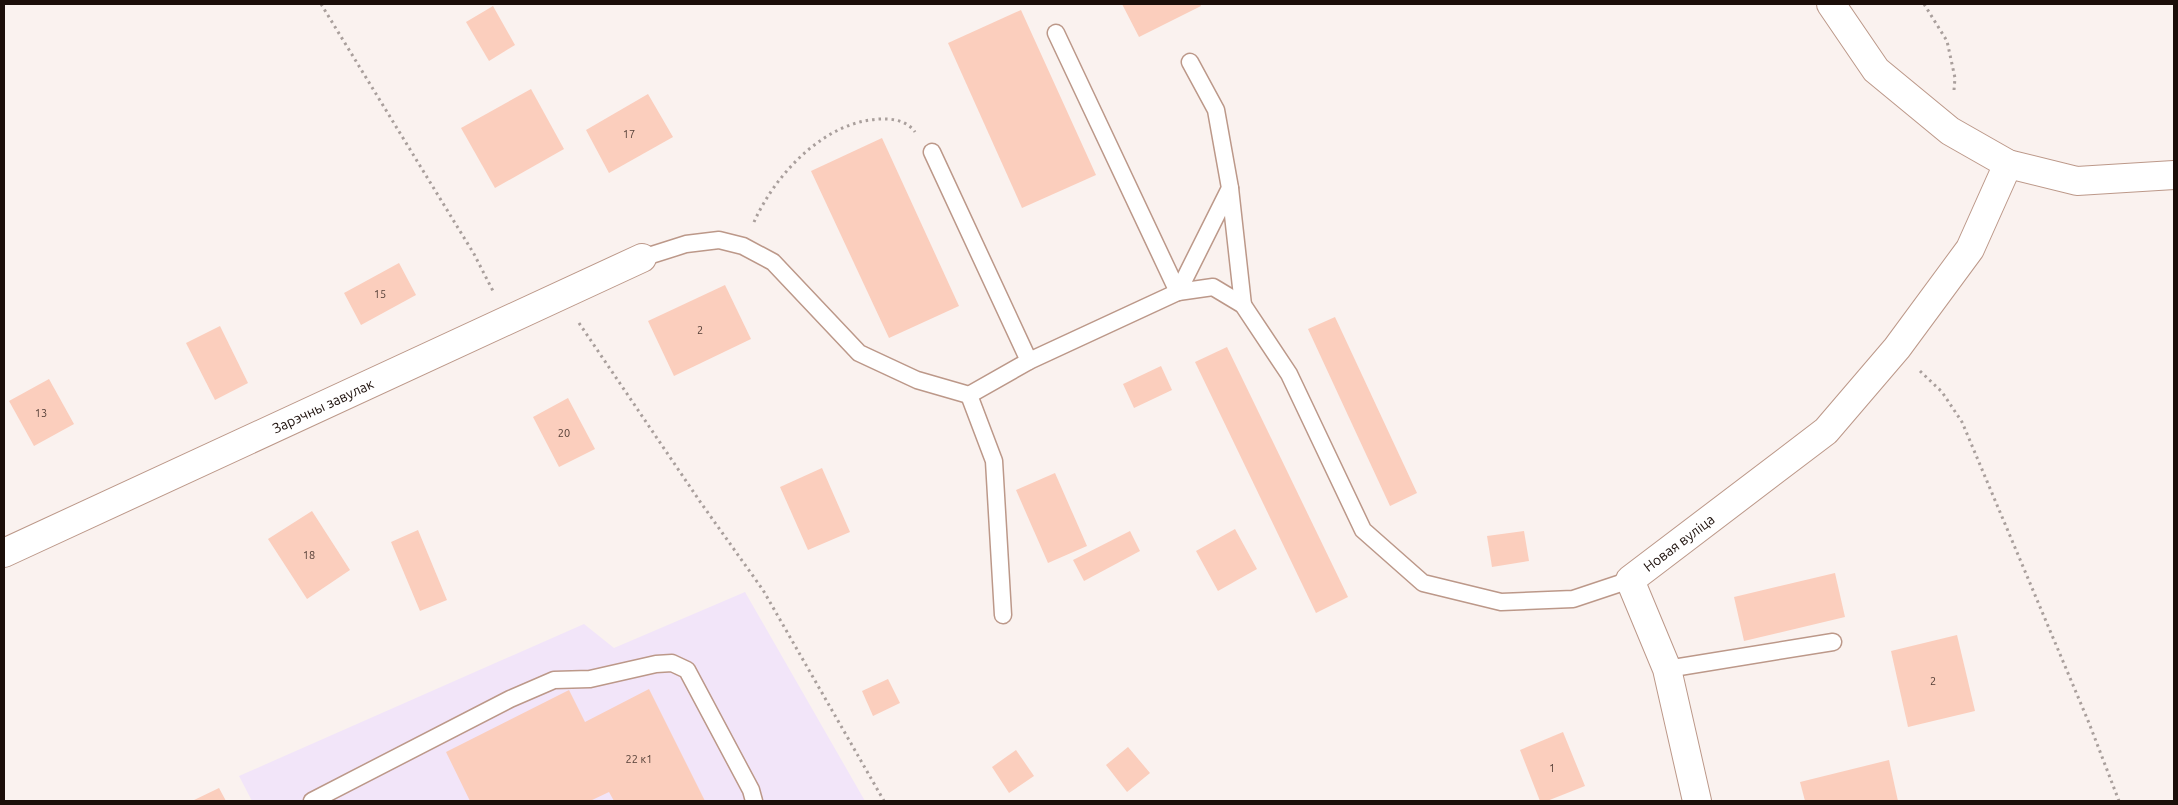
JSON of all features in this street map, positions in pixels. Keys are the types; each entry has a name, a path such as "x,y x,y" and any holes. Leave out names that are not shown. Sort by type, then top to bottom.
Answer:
{"street":[{"path":"1831,4 1876,70 1950,131 2008,164 2077,181 2174,175"},
{"name":"Новая вуліца","path":"1697,801 1667,669 1630,580 1826,431 1898,348 1970,249 2008,164"},
{"name":"Зарэчны завулак","path":"4,553 642,258"}],"lane":[{"path":"1056,33 1178,292"},
{"path":"1190,62 1216,110 1230,188 1243,305"},
{"path":"932,152 1029,361"},
{"path":"1178,292 1230,188"},
{"path":"642,258 686,244 719,240 743,246 773,262 859,353 917,380 969,395 1029,361 1178,292 1213,287 1243,305 1289,374 1364,530 1423,583 1501,602 1573,599 1630,580"},
{"path":"969,395 994,462 1003,615"},
{"path":"1667,669 1833,642"},
{"path":"312,801 510,699 554,680 590,679 656,664 672,663 686,670 751,790 754,801"}],"path":[{"path":"321,4 474,254 509,320"},
{"path":"1924,4 1947,41 1955,78 1950,131"},
{"path":"743,246 763,201 794,163 826,136 868,119 896,119 912,128 932,152"},
{"path":"560,295 701,504 763,590 884,801"},
{"path":"1898,348 1942,392 1962,422 2089,723 2119,801"}],"shaded area":[{"path":"745,592 865,801 252,801 239,776 584,624 614,648"}],"building":[{"path":"1122,4 1200,4 1201,6 1139,37"},
{"path":"493,6 515,45 489,61 466,22"},
{"path":"1021,10 1096,175 1022,208 948,43"},
{"path":"531,89 564,149 495,188 461,128"},
{"path":"648,94 673,137 609,173 586,130"},
{"path":"882,138 959,306 889,338 811,171"},
{"path":"399,263 416,295 361,325 344,293"},
{"path":"725,285 751,339 674,376 648,321"},
{"path":"1335,317 1417,493 1390,506 1308,329"},
{"path":"220,326 248,383 215,400 186,343"},
{"path":"1227,347 1348,597 1316,613 1195,362"},
{"path":"1161,366 1172,390 1134,408 1123,384"},
{"path":"49,379 74,424 34,446 9,401"},
{"path":"568,398 595,449 559,467 533,417"},
{"path":"822,468 850,532 808,550 780,487"},
{"path":"1055,473 1087,546 1048,563 1016,490"},
{"path":"312,511 350,570 307,599 268,539"},
{"path":"1235,529 1257,569 1218,591 1196,551"},
{"path":"418,530 447,600 420,611 391,542"},
{"path":"1130,531 1140,551 1084,581 1073,560"},
{"path":"1524,531 1529,561 1492,567 1487,536"},
{"path":"1835,573 1845,617 1744,641 1734,597"},
{"path":"1957,635 1975,711 1908,727 1891,651"},
{"path":"888,679 900,703 873,716 862,691"},
{"path":"649,689 705,801 614,801 609,792 590,801 470,801 446,752 569,690 585,722"},
{"path":"1563,732 1585,786 1547,801 1540,801 1520,750"},
{"path":"1128,747 1150,773 1127,792 1106,765"},
{"path":"1016,750 1034,776 1009,793 992,767"},
{"path":"1889,760 1898,801 1805,801 1800,782"},
{"path":"219,788 226,801 192,801"}]}
